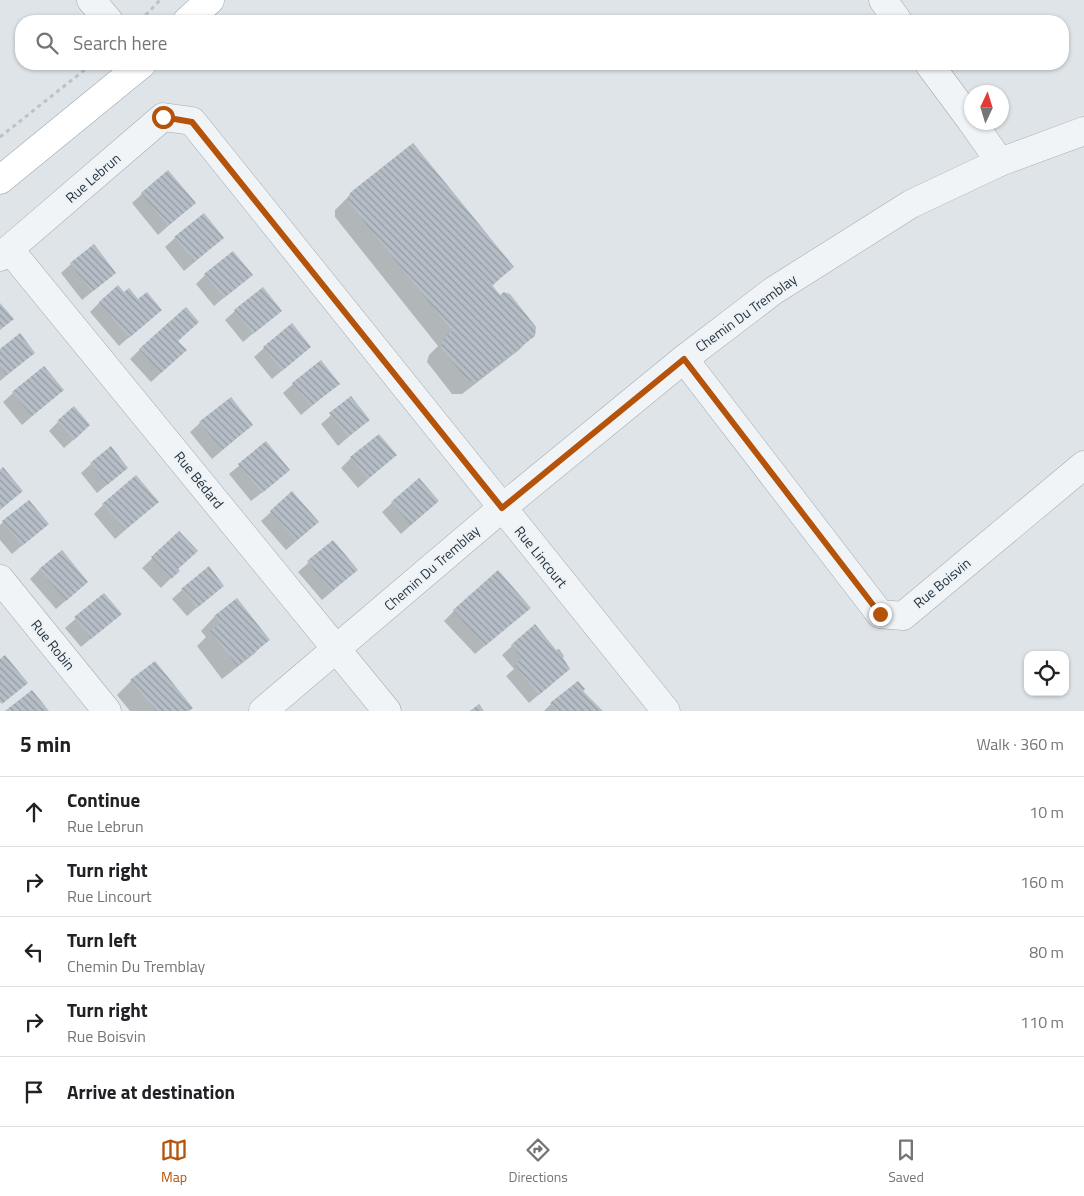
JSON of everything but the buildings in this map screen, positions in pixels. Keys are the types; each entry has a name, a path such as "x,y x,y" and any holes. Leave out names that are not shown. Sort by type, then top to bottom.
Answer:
{"main road":[{"path":"194,15 210,0"},
{"path":"0,180 135,70"}],"street":[{"path":"92,0 104,15"},
{"path":"883,0 894,15"},
{"path":"933,70 964,111"},
{"name":"Rue Lebrun","path":"5,253 163,117 192,122"},
{"name":"Rue Lincourt","path":"192,122 666,711"},
{"path":"978,130 1000,162"},
{"name":"Chemin Du Tremblay","path":"263,711 502,508 684,359 773,291 912,204 1000,162 1084,132"},
{"name":"Rue Bédard","path":"5,253 388,711"},
{"name":"Rue Boisvin","path":"684,359 880,614 903,616 1084,464"},
{"name":"Rue Robin","path":"0,578 107,711"}],"path":[{"path":"146,15 160,0"},
{"path":"0,137 84,70"}],"route":[{"path":"163,117 192,122 502,508 684,359 880,614"}]}
